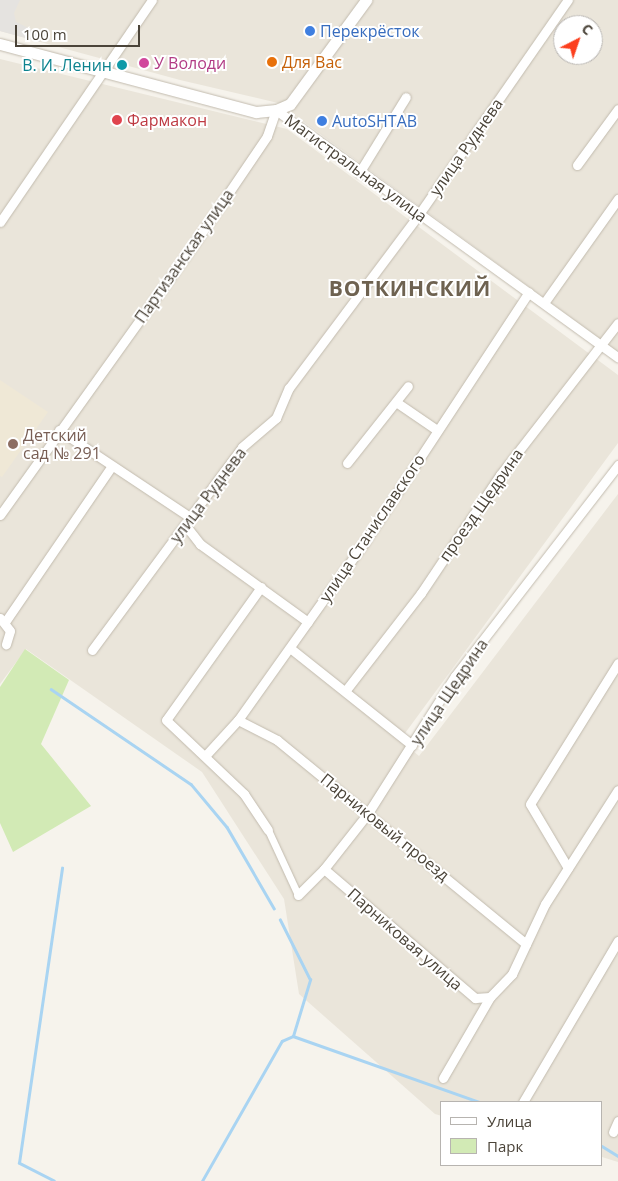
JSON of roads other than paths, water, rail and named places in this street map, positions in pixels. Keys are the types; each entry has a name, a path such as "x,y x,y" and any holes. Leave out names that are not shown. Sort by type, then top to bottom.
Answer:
{"street":[{"path":"0,222 152,0"},
{"path":"276,110 290,104 366,0"},
{"name":"улица Руднева","path":"92,650 186,526 190,516 242,447 276,418 289,388 419,214 568,0"},
{"name":"Магистральная улица","path":"0,44 102,73 256,112 276,110 359,173 602,344 618,358"},
{"path":"359,173 406,97"},
{"path":"577,165 618,109"},
{"name":"Партизанская улица","path":"0,515 204,230 267,136 276,110"},
{"path":"544,303 618,199"},
{"name":"улица Станиславского","path":"205,756 238,720 364,543 529,292"},
{"name":"проезд Щедрина","path":"346,690 421,593 500,475 618,323"},
{"path":"347,463 408,386"},
{"path":"396,402 437,430"},
{"path":"59,430 190,516"},
{"name":"улица Щедрина","path":"298,895 324,869 368,813 455,676 618,465"},
{"path":"6,644 10,632 3,620 112,466"},
{"path":"186,526 200,544 261,586 308,622"},
{"path":"261,586 166,720 244,794 268,830 298,895"},
{"path":"290,648 346,690 412,745"},
{"path":"568,868 530,804 618,663"},
{"name":"Парниковый проезд","path":"238,720 277,740 526,944"},
{"path":"443,1078 490,997 512,974 545,904 618,790"},
{"name":"Парниковая улица","path":"324,869 475,998 490,997"},
{"path":"524,1101 618,941"},
{"path":"613,1132 618,1121"}],"waterway":[{"path":"51,689 191,784 227,827 274,908"},
{"path":"54,1181 19,1163 62,868"},
{"path":"202,1181 282,1041 293,1036 310,980 280,920"},
{"path":"293,1036 476,1101"},
{"path":"603,1147 618,1156"}],"place":[{"name":"Перекрёсток","path":"310,31"},
{"name":"Для Вас","path":"272,62"},
{"name":"У Володи","path":"144,63"},
{"name":"В. И. Ленин","path":"122,65"},
{"name":"Фармакон","path":"117,120"},
{"name":"AutoSHTAB","path":"322,121"},
{"name":"Детский сад № 291","path":"13,444"}],"district":[{"name":"ВОТКИНСКИЙ","path":"410,288"}]}
